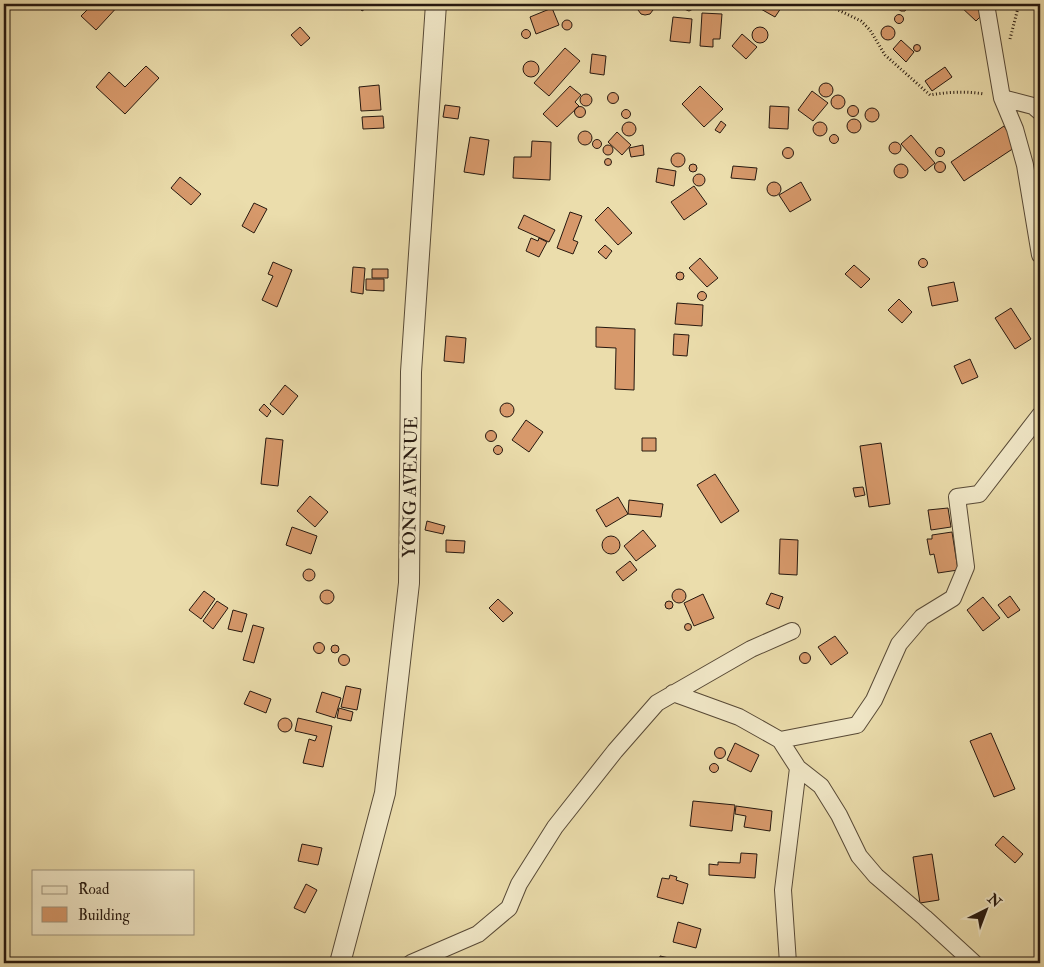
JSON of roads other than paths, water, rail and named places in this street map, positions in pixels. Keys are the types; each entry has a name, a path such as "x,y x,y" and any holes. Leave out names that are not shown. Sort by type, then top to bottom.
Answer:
{"street":[{"name":"YONG AVENUE","path":"340,963 385,793 409,583 411,372 436,4"},
{"path":"986,4 1002,98 1015,130 1025,166 1040,255"},
{"path":"1002,98 1033,106 1040,112"},
{"path":"780,740 858,725 874,700 899,644 922,617 953,598 966,567 957,497 979,494 1040,414"},
{"path":"411,963 478,934 509,908 518,884 555,827 615,751 657,703 751,649 792,631"},
{"path":"673,693 739,717 780,740 798,768 821,786 859,856 876,876 974,963"},
{"path":"788,963 783,890 798,768"}]}
